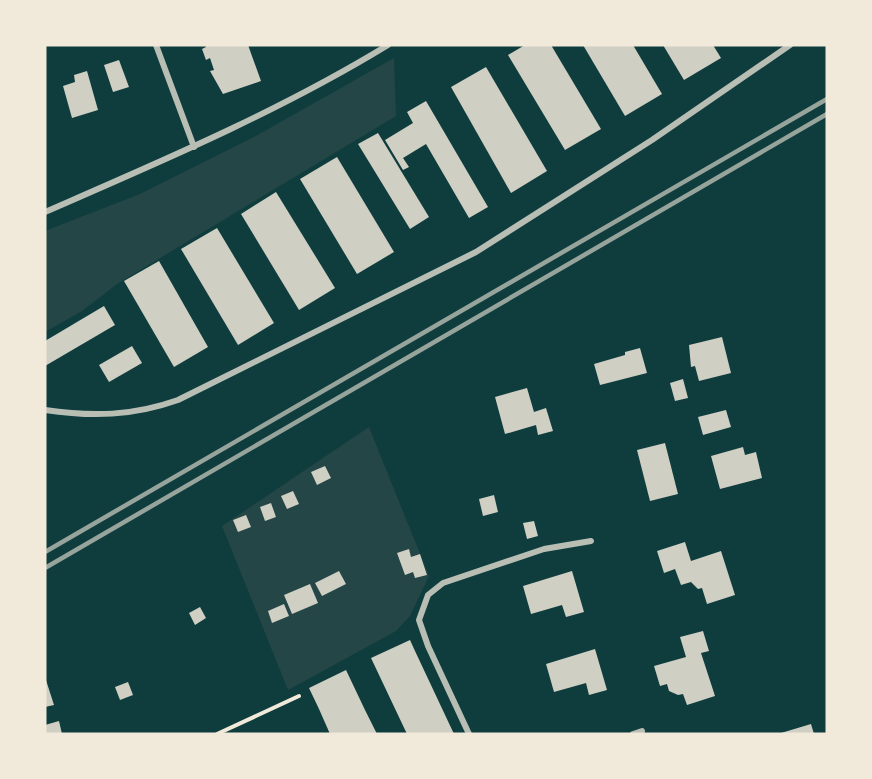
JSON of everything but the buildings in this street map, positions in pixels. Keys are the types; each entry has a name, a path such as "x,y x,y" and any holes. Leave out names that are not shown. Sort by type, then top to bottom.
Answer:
{"street":[{"path":"156,45 194,147"},
{"path":"45,212 194,147 355,65 388,45"},
{"path":"45,410 80,415 118,415 150,410 178,400 476,252 652,140 790,45"},
{"path":"469,734 428,646 419,620 428,595 443,583 544,549 591,542"},
{"path":"633,734 642,731"}],"path":[{"path":"217,734 299,696"}],"shaded area":[{"path":"394,58 396,116 117,284 82,311 45,332 45,231 140,194 254,137"},
{"path":"369,427 429,576 410,616 396,631 288,690 222,526"}],"railway":[{"path":"45,552 827,99"},
{"path":"45,568 827,114"}]}
